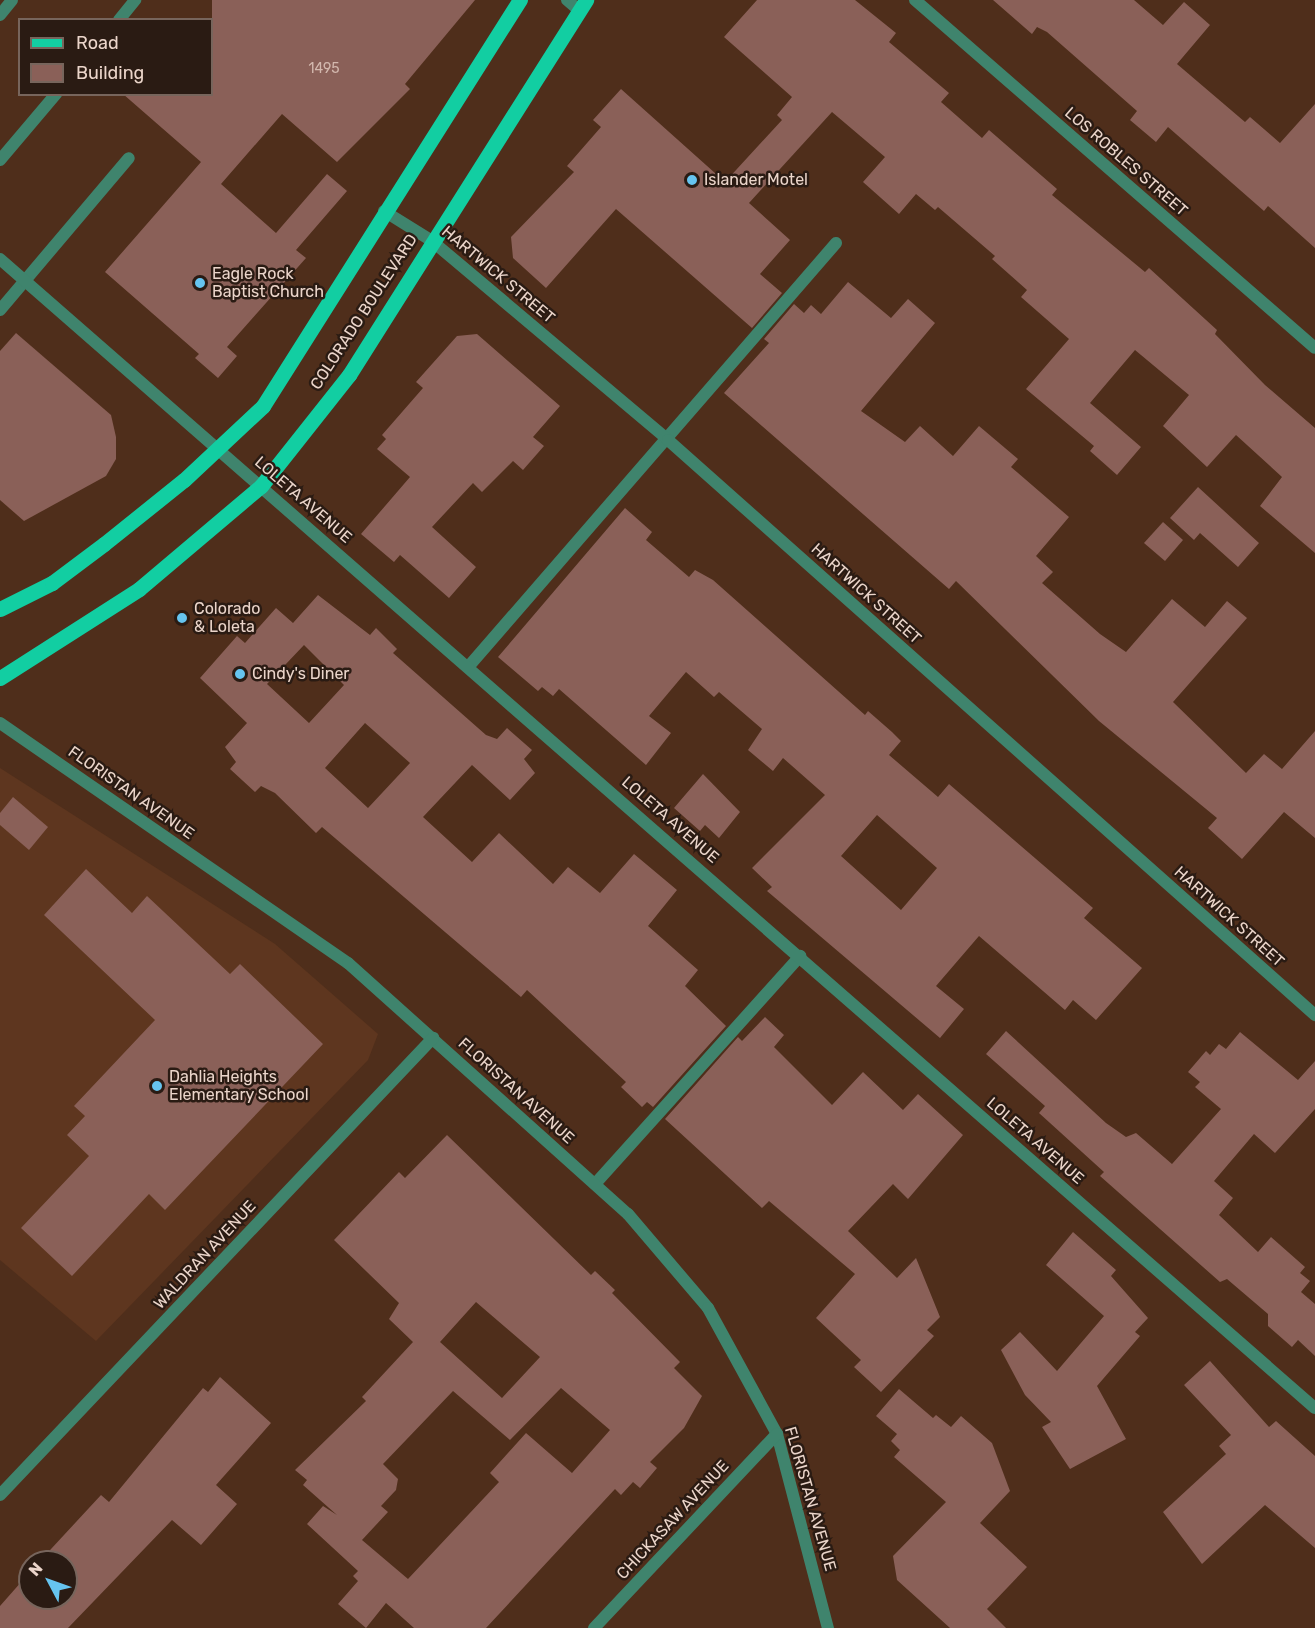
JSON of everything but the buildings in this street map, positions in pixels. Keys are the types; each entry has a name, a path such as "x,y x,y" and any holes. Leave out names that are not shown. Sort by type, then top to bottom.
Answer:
{"main road":[{"name":"COLORADO BOULEVARD","path":"0,609 52,584 219,449 262,406 298,356 384,211 520,0"},
{"name":"COLORADO BOULEVARD","path":"0,678 139,589 261,486 349,375 583,5"}],"street":[{"path":"0,15 12,0"},
{"path":"121,18 135,0"},
{"path":"567,0 583,5"},
{"name":"LOS ROBLES STREET","path":"915,0 1315,348"},
{"path":"0,160 54,96"},
{"path":"0,310 129,158"},
{"name":"HARTWICK STREET","path":"384,211 432,241 668,440 1315,1015"},
{"path":"469,666 668,440 836,243"},
{"name":"LOLETA AVENUE","path":"0,259 469,666 1315,1408"},
{"name":"FLORISTAN AVENUE","path":"0,723 348,963 628,1214 708,1308 777,1434 828,1628"},
{"path":"595,1184 800,956"},
{"name":"WALDRAN AVENUE","path":"0,1495 433,1038"},
{"name":"CHICKASAW AVENUE","path":"594,1628 777,1434"}],"shaded area":[{"path":"0,768 275,944 378,1034 368,1060 96,1341 0,1260"}],"place":[{"name":"Islander Motel","path":"692,180"},
{"name":"Eagle Rock Baptist Church","path":"200,283"},
{"name":"Colorado & Loleta","path":"182,618"},
{"name":"Cindy's Diner","path":"240,674"},
{"name":"Dahlia Heights Elementary School","path":"157,1086"}]}
